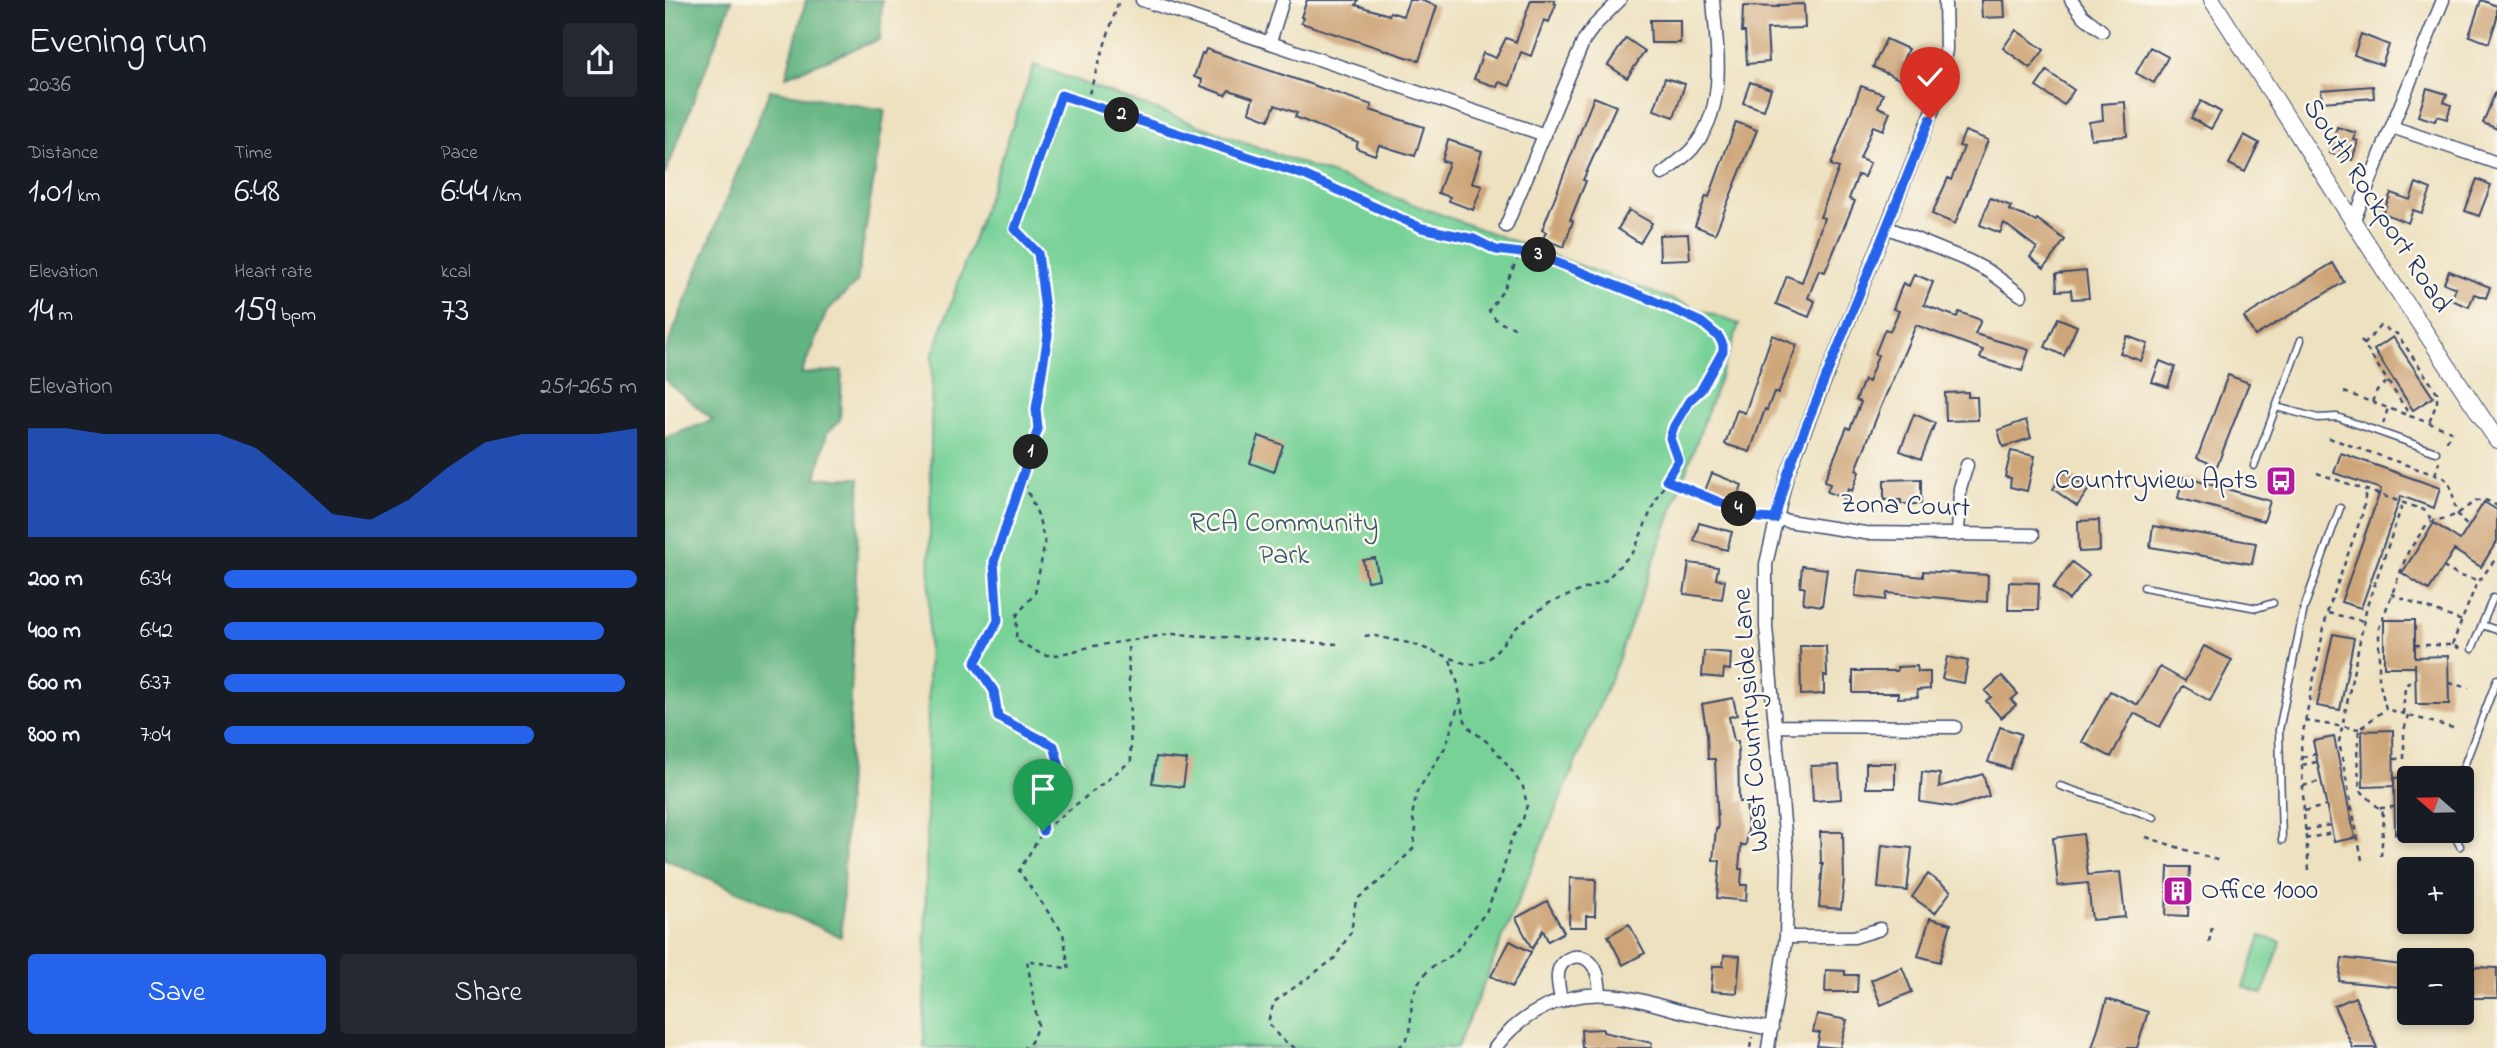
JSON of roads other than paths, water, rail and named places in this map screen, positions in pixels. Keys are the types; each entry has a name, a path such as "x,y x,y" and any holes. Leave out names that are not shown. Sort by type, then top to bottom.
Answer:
{"street":[{"path":"1142,0 1545,135"},
{"path":"1270,42 1283,0"},
{"path":"1506,226 1584,40 1620,0"},
{"path":"1662,174 1692,149 1712,111 1718,82 1713,0"},
{"name":"West Countryside Lane","path":"1768,1048 1786,937 1788,866 1766,626 1766,564 1787,475 1939,94 1946,49 1945,0"},
{"path":"2071,0 2082,15 2102,31"},
{"name":"South Rockport Road","path":"2212,0 2497,440"},
{"path":"2354,220 2443,0"},
{"path":"2392,127 2497,163"},
{"path":"1886,227 1969,261 1990,272 2021,295"},
{"path":"1958,534 1960,488 1967,465"},
{"name":"Zona Court","path":"1775,519 1865,533 2033,535"},
{"path":"1775,726 1955,727"},
{"path":"1786,937 1854,937 1880,929"},
{"path":"1562,1001 1558,983 1559,968 1565,960 1573,957 1583,957 1590,962 1595,969 1600,994"},
{"path":"1495,1048 1503,1037 1523,1020 1546,1007 1600,994 1772,1029"}],"lane":[{"path":"2254,466 2301,340"},
{"path":"2276,407 2318,418 2337,417 2436,452"},
{"path":"2281,840 2279,730 2304,608 2340,508"},
{"path":"2144,587 2257,608 2273,603"},
{"path":"2472,649 2493,598"},
{"path":"2482,625 2497,630"},
{"path":"2464,766 2497,679"},
{"path":"2060,786 2154,817"}],"place":[{"name":"Countryview Apts","path":"2281,481"},
{"name":"Office 1000","path":"2178,891"}],"park label":[{"name":"RCA Community Park","path":"1284,540"}]}
